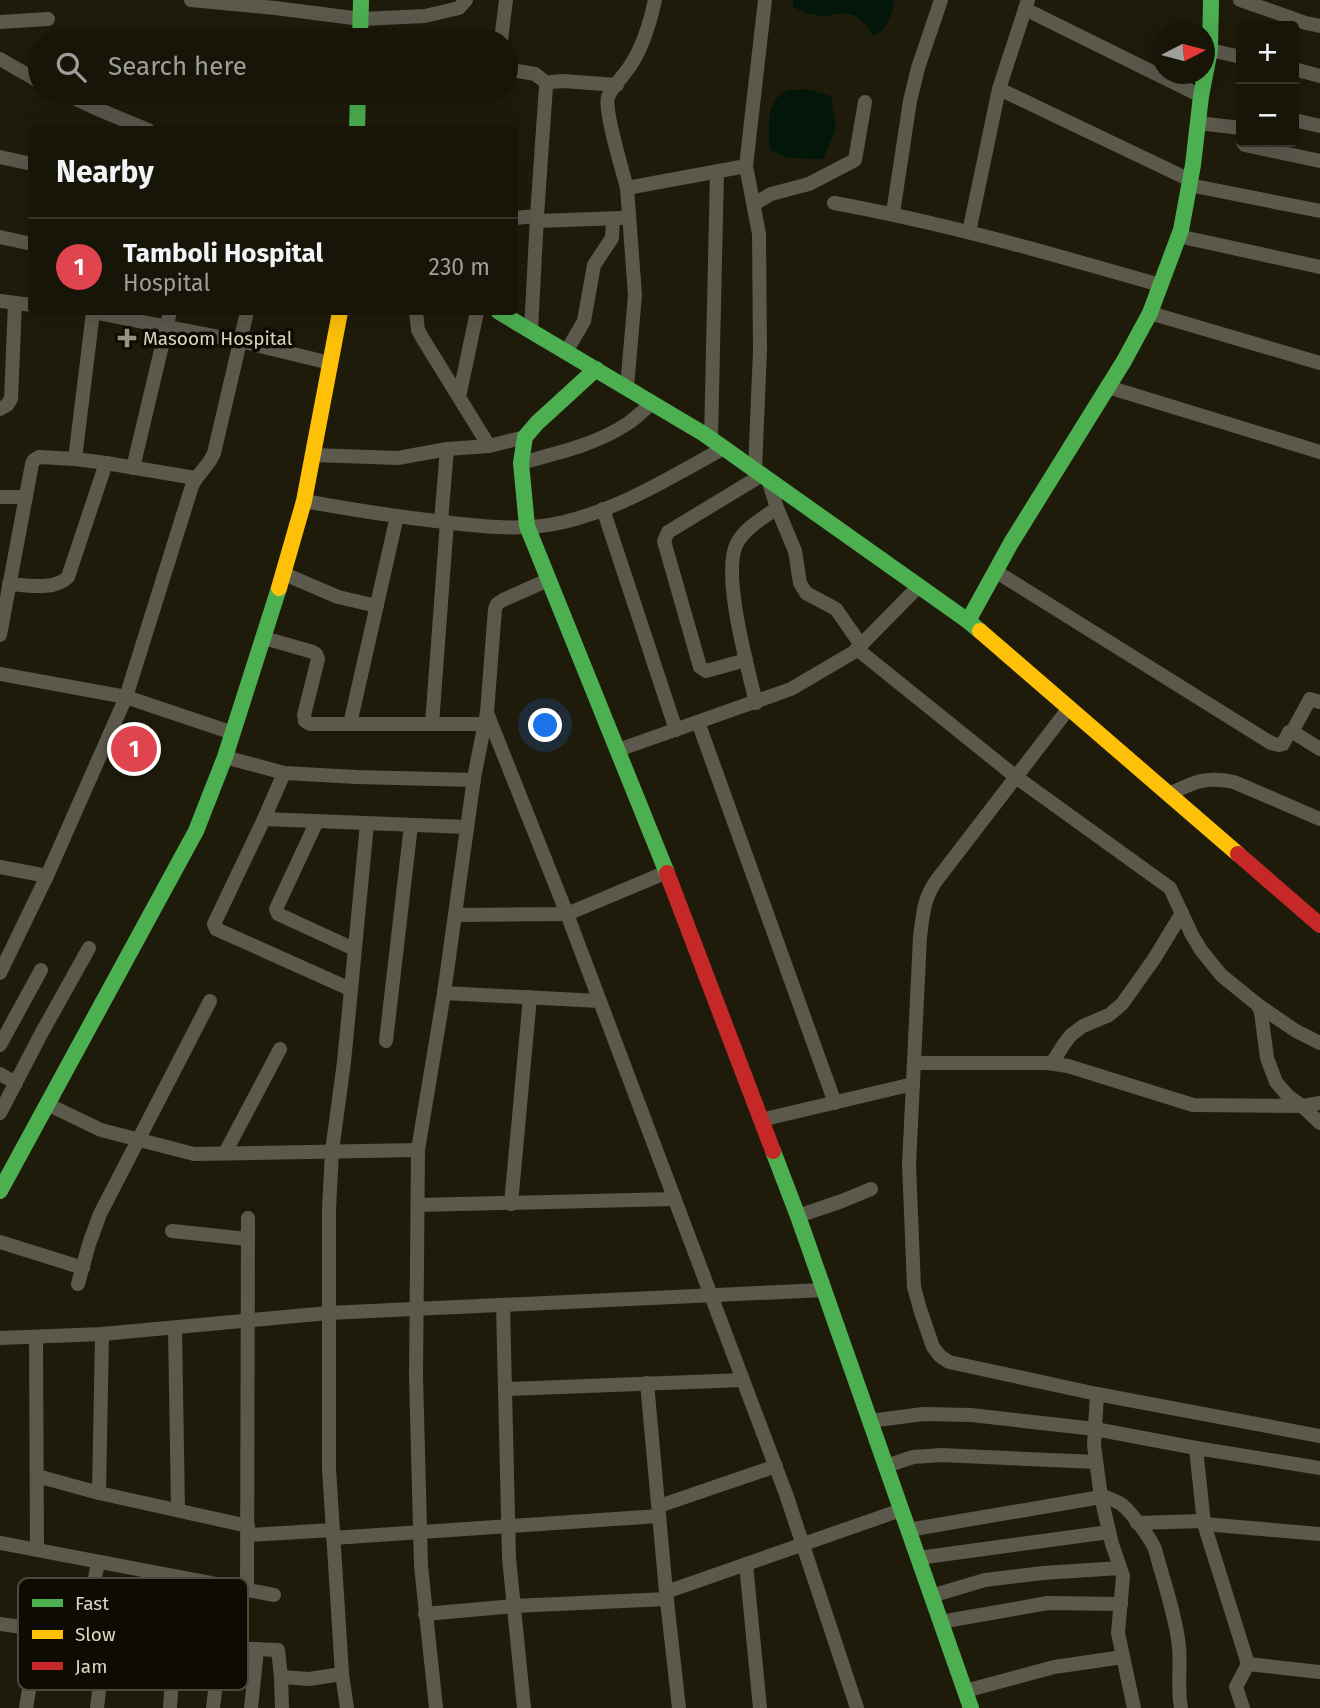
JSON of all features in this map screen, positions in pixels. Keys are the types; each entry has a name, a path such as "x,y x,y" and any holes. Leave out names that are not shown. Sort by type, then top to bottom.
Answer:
{"street":[{"path":"191,0 361,19 433,15 459,8 466,0"},
{"path":"361,0 361,28"},
{"path":"502,28 506,0"},
{"path":"627,387 635,295 627,188 615,142 608,97 635,58 655,0"},
{"path":"765,0 746,166 760,234 762,475 795,551 802,589 836,609 859,647 1016,777 1170,888 1201,950 1222,975 1258,1005 1296,1031 1320,1043"},
{"path":"893,213 909,100 941,0"},
{"path":"1211,0 1211,21"},
{"path":"1240,0 1320,26"},
{"path":"969,232 999,89 1027,4 1201,96"},
{"path":"0,22 48,19"},
{"path":"1215,51 1236,56"},
{"path":"0,59 28,75"},
{"path":"1299,70 1320,76"},
{"path":"518,71 535,74 548,84 563,81 617,85"},
{"path":"531,331 544,106 548,84"},
{"path":"968,621 1011,543 1124,361 1150,313 1181,230 1203,84"},
{"path":"999,89 1190,182 1320,211"},
{"path":"754,204 771,194 808,184 855,160 864,102"},
{"path":"89,105 138,126"},
{"path":"357,126 358,105"},
{"path":"1299,121 1320,126"},
{"path":"1198,123 1236,127"},
{"path":"1254,147 1320,161"},
{"path":"0,157 28,163"},
{"path":"627,188 746,166"},
{"path":"717,172 718,443"},
{"path":"834,203 893,213 969,232 1160,285"},
{"path":"518,218 629,218"},
{"path":"566,352 584,321 594,265 612,238 613,219"},
{"path":"1178,236 1320,267"},
{"path":"0,237 28,243"},
{"path":"0,301 28,305"},
{"path":"0,409 11,400 15,303"},
{"path":"1150,313 1320,363"},
{"path":"75,459 93,315"},
{"path":"108,315 240,341 330,363"},
{"path":"133,468 169,315"},
{"path":"0,973 47,876 126,697 195,478 214,453 246,315"},
{"path":"0,1191 196,831 225,757 264,638 304,501 339,315"},
{"path":"416,315 418,331 489,446"},
{"path":"459,397 476,315"},
{"path":"504,315 718,443 968,621 1320,925"},
{"path":"596,369 525,437 520,463 527,526 667,872 798,1216 971,1708"},
{"path":"1108,387 1320,453"},
{"path":"520,463 570,450 611,434 652,403"},
{"path":"314,455 398,458 447,449 489,446 525,437"},
{"path":"304,501 368,513 491,527 563,522 648,490 718,443"},
{"path":"432,724 447,449"},
{"path":"0,635 7,580 34,460 39,457 75,459 195,478"},
{"path":"7,580 54,585 68,577 106,463"},
{"path":"747,660 706,671 702,669 664,541 668,532 762,475"},
{"path":"0,497 26,497"},
{"path":"756,703 735,607 731,563 737,543 746,531 777,508"},
{"path":"603,509 676,730"},
{"path":"350,724 397,516"},
{"path":"995,571 1271,743 1283,744 1310,699 1320,702"},
{"path":"282,573 338,597 377,606"},
{"path":"436,1708 425,1614 420,1531 416,1376 418,1150 444,993 474,780 486,718 495,609 497,604 548,580"},
{"path":"618,750 791,689 859,647 919,586"},
{"path":"264,638 316,654 318,659 304,715 310,724 432,724 486,718"},
{"path":"0,674 126,697 233,733"},
{"path":"1069,708 928,893 924,906 920,937 909,1165 914,1287 933,1347 949,1363 1320,1436"},
{"path":"486,718 567,914 776,1466 857,1708"},
{"path":"698,722 835,1103"},
{"path":"1292,732 1320,749"},
{"path":"225,757 284,773 474,780"},
{"path":"284,773 214,924 229,934 351,989"},
{"path":"1169,794 1195,782 1223,779 1320,819"},
{"path":"264,819 467,827"},
{"path":"317,821 276,912 354,948"},
{"path":"347,1708 342,1674 329,1468 329,1209 332,1151 344,1062 367,824"},
{"path":"386,1041 411,825"},
{"path":"0,867 47,876"},
{"path":"455,915 567,914 667,872"},
{"path":"1052,1063 1071,1035 1083,1026 1109,1015 1122,1004 1182,913"},
{"path":"0,1113 89,948"},
{"path":"0,1045 41,970"},
{"path":"444,993 599,1000"},
{"path":"511,1204 530,997"},
{"path":"78,1284 100,1214 210,1001"},
{"path":"1258,1005 1270,1070 1276,1082 1320,1123"},
{"path":"225,1153 280,1049"},
{"path":"914,1063 1052,1063 1193,1105 1302,1106 1320,1103"},
{"path":"0,1074 16,1083"},
{"path":"761,1120 913,1084"},
{"path":"47,1104 101,1130 194,1154 418,1150"},
{"path":"798,1216 871,1189"},
{"path":"418,1205 675,1199"},
{"path":"247,1578 248,1218"},
{"path":"172,1231 248,1238"},
{"path":"0,1241 83,1268"},
{"path":"0,1338 102,1334 328,1313 824,1290"},
{"path":"503,1305 509,1558 524,1708"},
{"path":"175,1328 178,1510"},
{"path":"99,1493 102,1334"},
{"path":"36,1337 37,1550"},
{"path":"505,1389 743,1380"},
{"path":"648,1383 679,1708"},
{"path":"1097,1394 1094,1445 1096,1462 1109,1532 1123,1582 1118,1633 1134,1708"},
{"path":"870,1421 923,1414 971,1415 1095,1429 1320,1468"},
{"path":"1196,1448 1204,1522 1248,1664 1236,1687 1243,1708"},
{"path":"886,1466 913,1457 941,1455 1096,1462"},
{"path":"37,1476 178,1510 248,1531 333,1534 509,1527 659,1511 776,1466"},
{"path":"908,1531 1101,1496 1124,1506 1155,1549 1178,1636 1181,1708"},
{"path":"425,1614 667,1595 746,1564 901,1510"},
{"path":"1137,1523 1204,1522 1320,1534"},
{"path":"918,1558 1109,1532"},
{"path":"0,1543 183,1578"},
{"path":"95,1578 98,1562"},
{"path":"746,1564 760,1708"},
{"path":"931,1596 985,1580 1120,1568"},
{"path":"248,1590 274,1595"},
{"path":"940,1622 1048,1603 1121,1604"},
{"path":"0,1623 18,1626"},
{"path":"248,1649 278,1650 282,1708"},
{"path":"251,1708 257,1649"},
{"path":"965,1691 1054,1667 1123,1657"},
{"path":"1248,1664 1320,1672"},
{"path":"281,1677 309,1679 342,1674"},
{"path":"26,1708 29,1690"},
{"path":"97,1708 99,1690"},
{"path":"170,1708 171,1690"},
{"path":"213,1708 215,1690"}],"shaded area":[{"path":"793,0 895,0 883,30 873,36 863,22 851,14 813,14 793,7"},
{"path":"805,89 831,96 836,129 823,159 788,158 770,150 770,116 775,100 788,91"}],"traffic: fast":[{"path":"360,28 361,0"},
{"path":"968,621 1011,543 1124,361 1150,313 1181,230 1210,50 1211,0"},
{"path":"357,126 358,105"},
{"path":"504,315 704,434 980,631"},
{"path":"596,369 525,437 521,463 527,526 667,873"},
{"path":"0,1191 196,831 225,757 279,588"},
{"path":"773,1151 971,1708"}],"traffic: slow":[{"path":"279,588 304,501 339,315"},
{"path":"980,631 1238,854"}],"traffic: jam":[{"path":"1238,854 1320,925"},
{"path":"667,873 773,1151"}],"place":[{"name":"Masoom Hospital","path":"127,338"},
{"name":"Tamboli Hospital","path":"134,749"}]}
